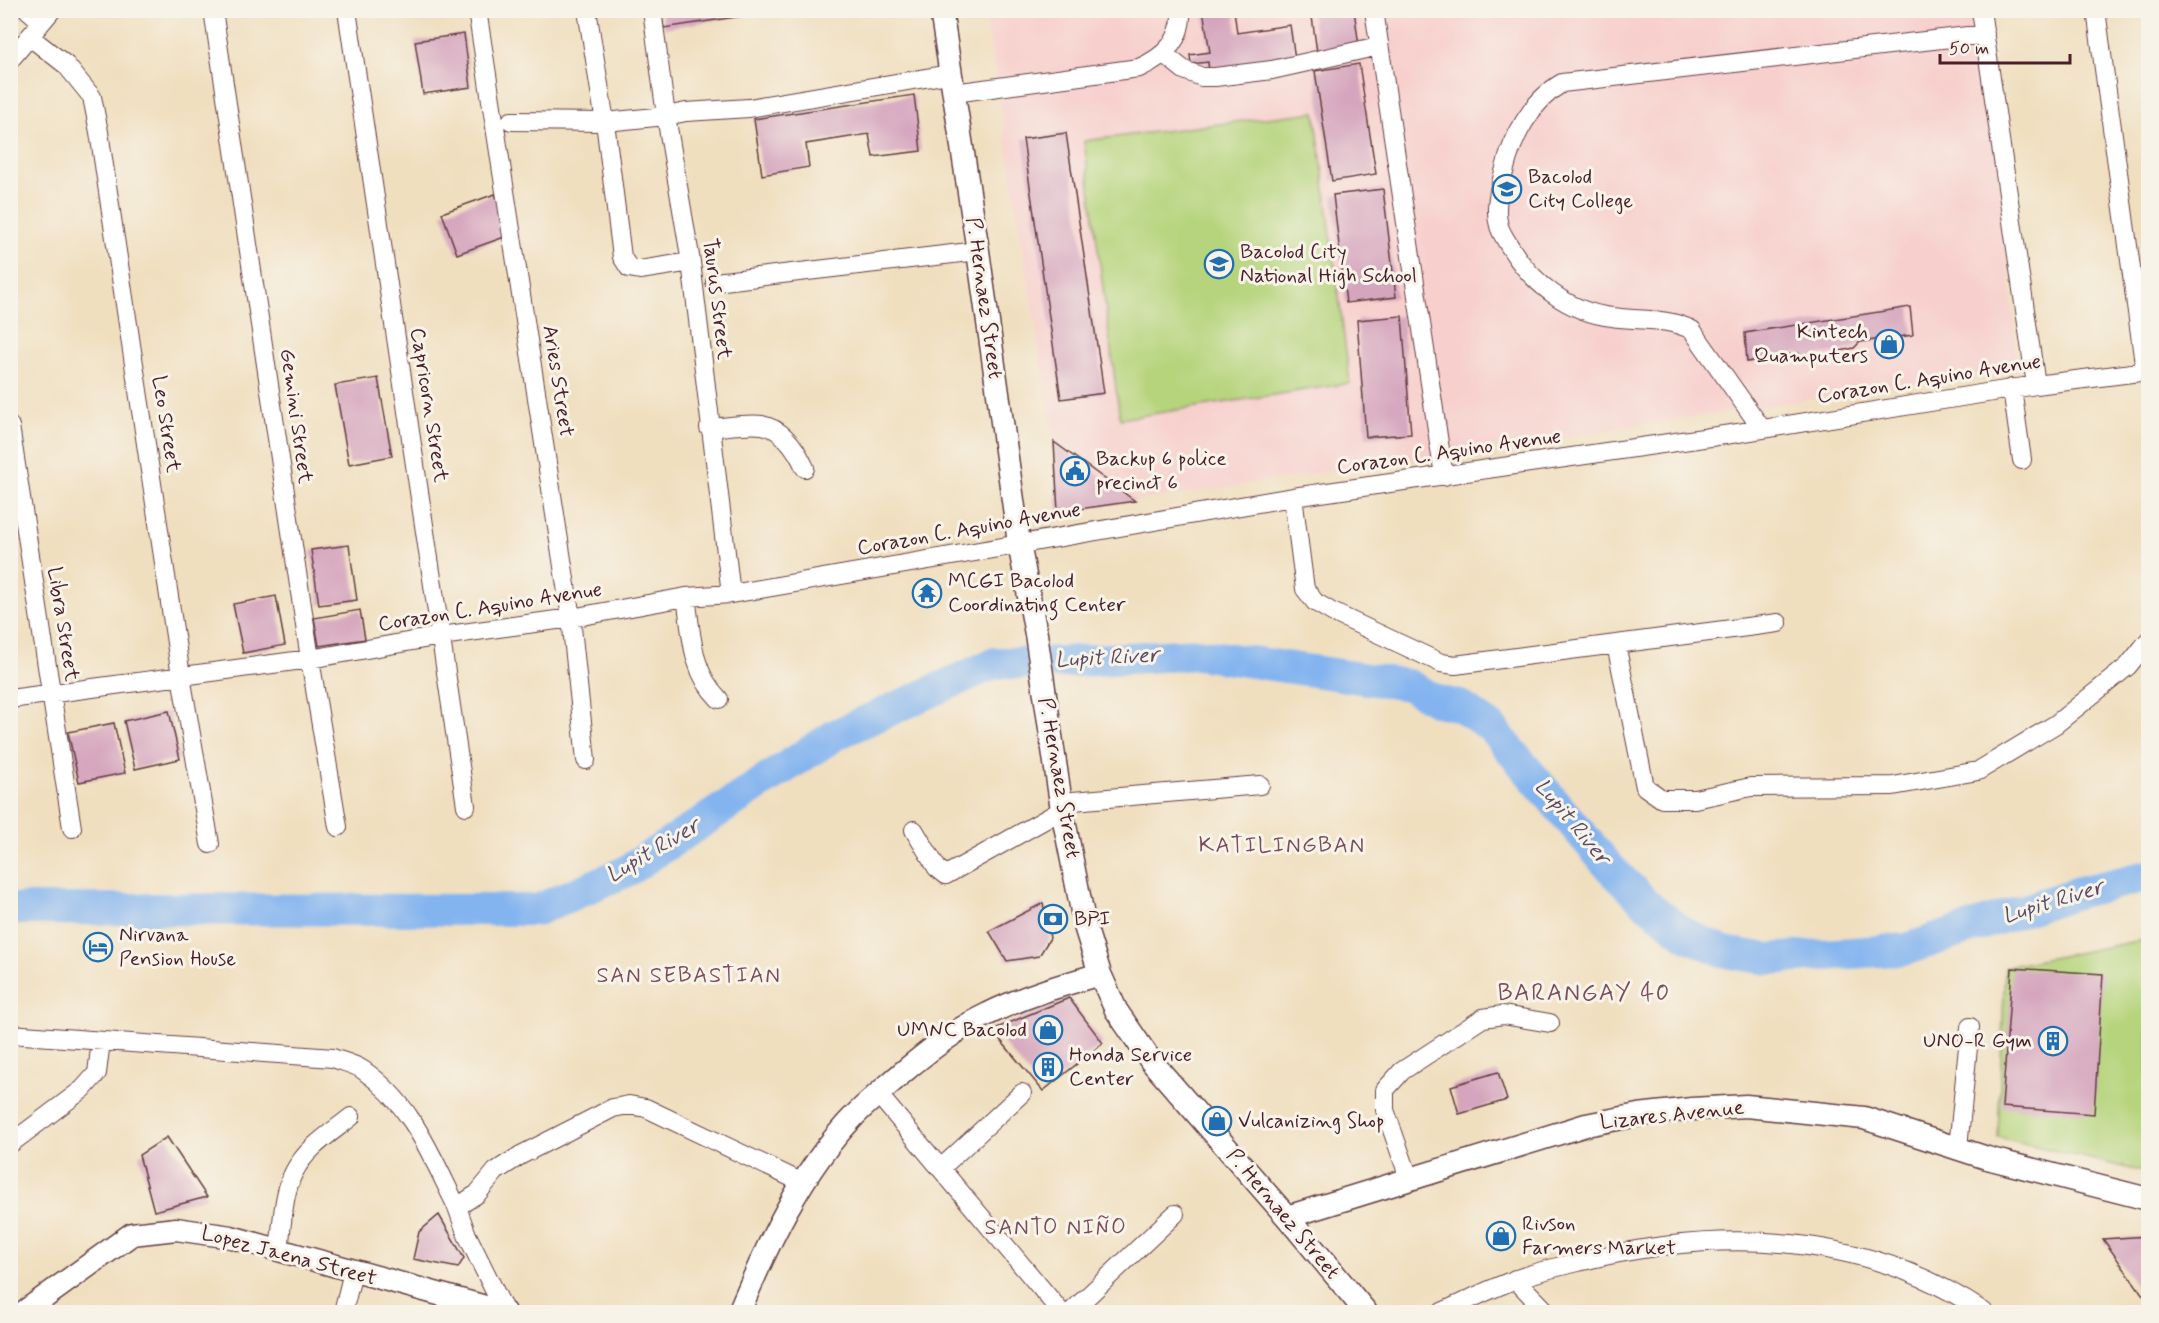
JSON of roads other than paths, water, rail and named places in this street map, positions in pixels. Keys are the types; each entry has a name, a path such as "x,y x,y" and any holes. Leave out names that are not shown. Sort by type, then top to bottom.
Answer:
{"main road":[{"name":"P. Hernaez Street","path":"940,10 978,251 1019,543 1036,634 1062,806 1085,926 1100,974 1116,1010 1151,1061 1287,1216 1366,1312"},
{"path":"739,1312 762,1257 803,1183 853,1117 933,1047 987,1014 1047,990 1100,974"},
{"name":"Lizares Avenue","path":"1287,1216 1586,1125 1638,1115 1746,1106 1864,1118 1998,1161 2140,1197"},
{"name":"Lopez Jaena Street","path":"24,1312 132,1234 176,1229 203,1232 279,1250 505,1312"}],"street":[{"name":"Gemini Street","path":"213,10 310,659 338,827"},
{"name":"Capricorn Street","path":"347,10 466,806"},
{"name":"Aries Street","path":"477,10 571,618 586,760"},
{"path":"587,10 605,122 622,257 629,268 640,270 691,261"},
{"name":"Taurus Street","path":"652,10 666,116 691,261 730,594"},
{"path":"512,121 605,122 686,112 749,108 952,83 1139,68 1156,61 1170,48 1179,32 1180,10"},
{"path":"1374,10 1444,476"},
{"path":"1981,10 2036,385"},
{"path":"2096,10 2147,371"},
{"path":"10,60 30,37 40,14"},
{"path":"1762,429 1692,330 1678,323 1611,317 1577,308 1540,285 1528,273 1499,227 1496,209 1507,159 1521,129 1539,99 1562,83 1985,34"},
{"name":"Leo Street","path":"30,37 66,65 92,97 181,676 210,844"},
{"path":"1164,54 1184,70 1202,77 1215,77 1272,70 1379,46"},
{"path":"714,282 978,251"},
{"name":"Corazon C. Aquino Avenue","path":"10,699 310,659 441,636 571,618 686,597 730,594 1293,497 1762,429 2012,388 2147,371"},
{"path":"2012,388 2022,460"},
{"path":"709,428 762,425 784,437 797,451 805,468"},
{"name":"Libra Street","path":"10,426 72,828"},
{"path":"1293,497 1305,589 1315,602 1441,663 1455,665 1778,623"},
{"path":"686,597 697,664 707,687 719,699"},
{"path":"1616,644 1645,787 1662,799 1695,799 1751,787 1893,786 1978,771 2056,724 2128,666 2148,641"},
{"path":"914,830 936,868 946,874 1062,806 1260,785"},
{"path":"1409,1178 1385,1110 1385,1090 1402,1071 1483,1018 1503,1015 1550,1023"},
{"path":"1958,1148 1970,1027"},
{"path":"10,1034 333,1058 361,1069 393,1094 413,1120 457,1207 467,1235 505,1312"},
{"path":"10,1144 83,1089 97,1073 101,1041"},
{"path":"941,1168 1022,1093"},
{"path":"878,1094 1061,1312"},
{"path":"457,1207 477,1194 496,1172 521,1155 613,1108 629,1105 646,1108 803,1183"},
{"path":"279,1250 288,1189 293,1172 315,1146 351,1117"},
{"path":"1071,1312 1175,1214"},
{"path":"1442,1312 1515,1279 1550,1268 1648,1246 1765,1240 1812,1246 1861,1256 1914,1275 1967,1300 1984,1312"},
{"path":"343,1312 353,1272"},
{"path":"1515,1279 1547,1312"}],"waterway":[{"name":"Lupit River","path":"10,909 537,910 627,871 835,735 995,663 1045,663 1197,654 1408,685 1437,701 1460,706 1491,727 1610,868 1648,905 1686,935 1725,952 1768,959 1907,949 2079,892 2148,876"}],"place":[{"name":"Bacolod City College","path":"1507,189"},
{"name":"Bacolod City National High School","path":"1219,264"},
{"name":"Kintech Quamputers","path":"1889,344"},
{"name":"Backup 6 police precinct 6","path":"1075,471"},
{"name":"MCGI Bacolod Coordinating Center","path":"927,593"},
{"name":"BPI","path":"1053,919"},
{"name":"Nirvana Pension House","path":"98,947"},
{"name":"UMNC Bacolod","path":"1048,1030"},
{"name":"UNO-R Gym","path":"2053,1041"},
{"name":"Honda Service Center","path":"1048,1067"},
{"name":"Vulcanizing Shop","path":"1217,1121"},
{"name":"Rivson Farmers Market","path":"1501,1236"}],"district":[{"name":"KATILINGBAN","path":"1282,846"},
{"name":"SAN SEBASTIAN","path":"689,976"},
{"name":"BARANGAY 40","path":"1584,993"},
{"name":"SANTO NIÑO","path":"1056,1228"}]}
